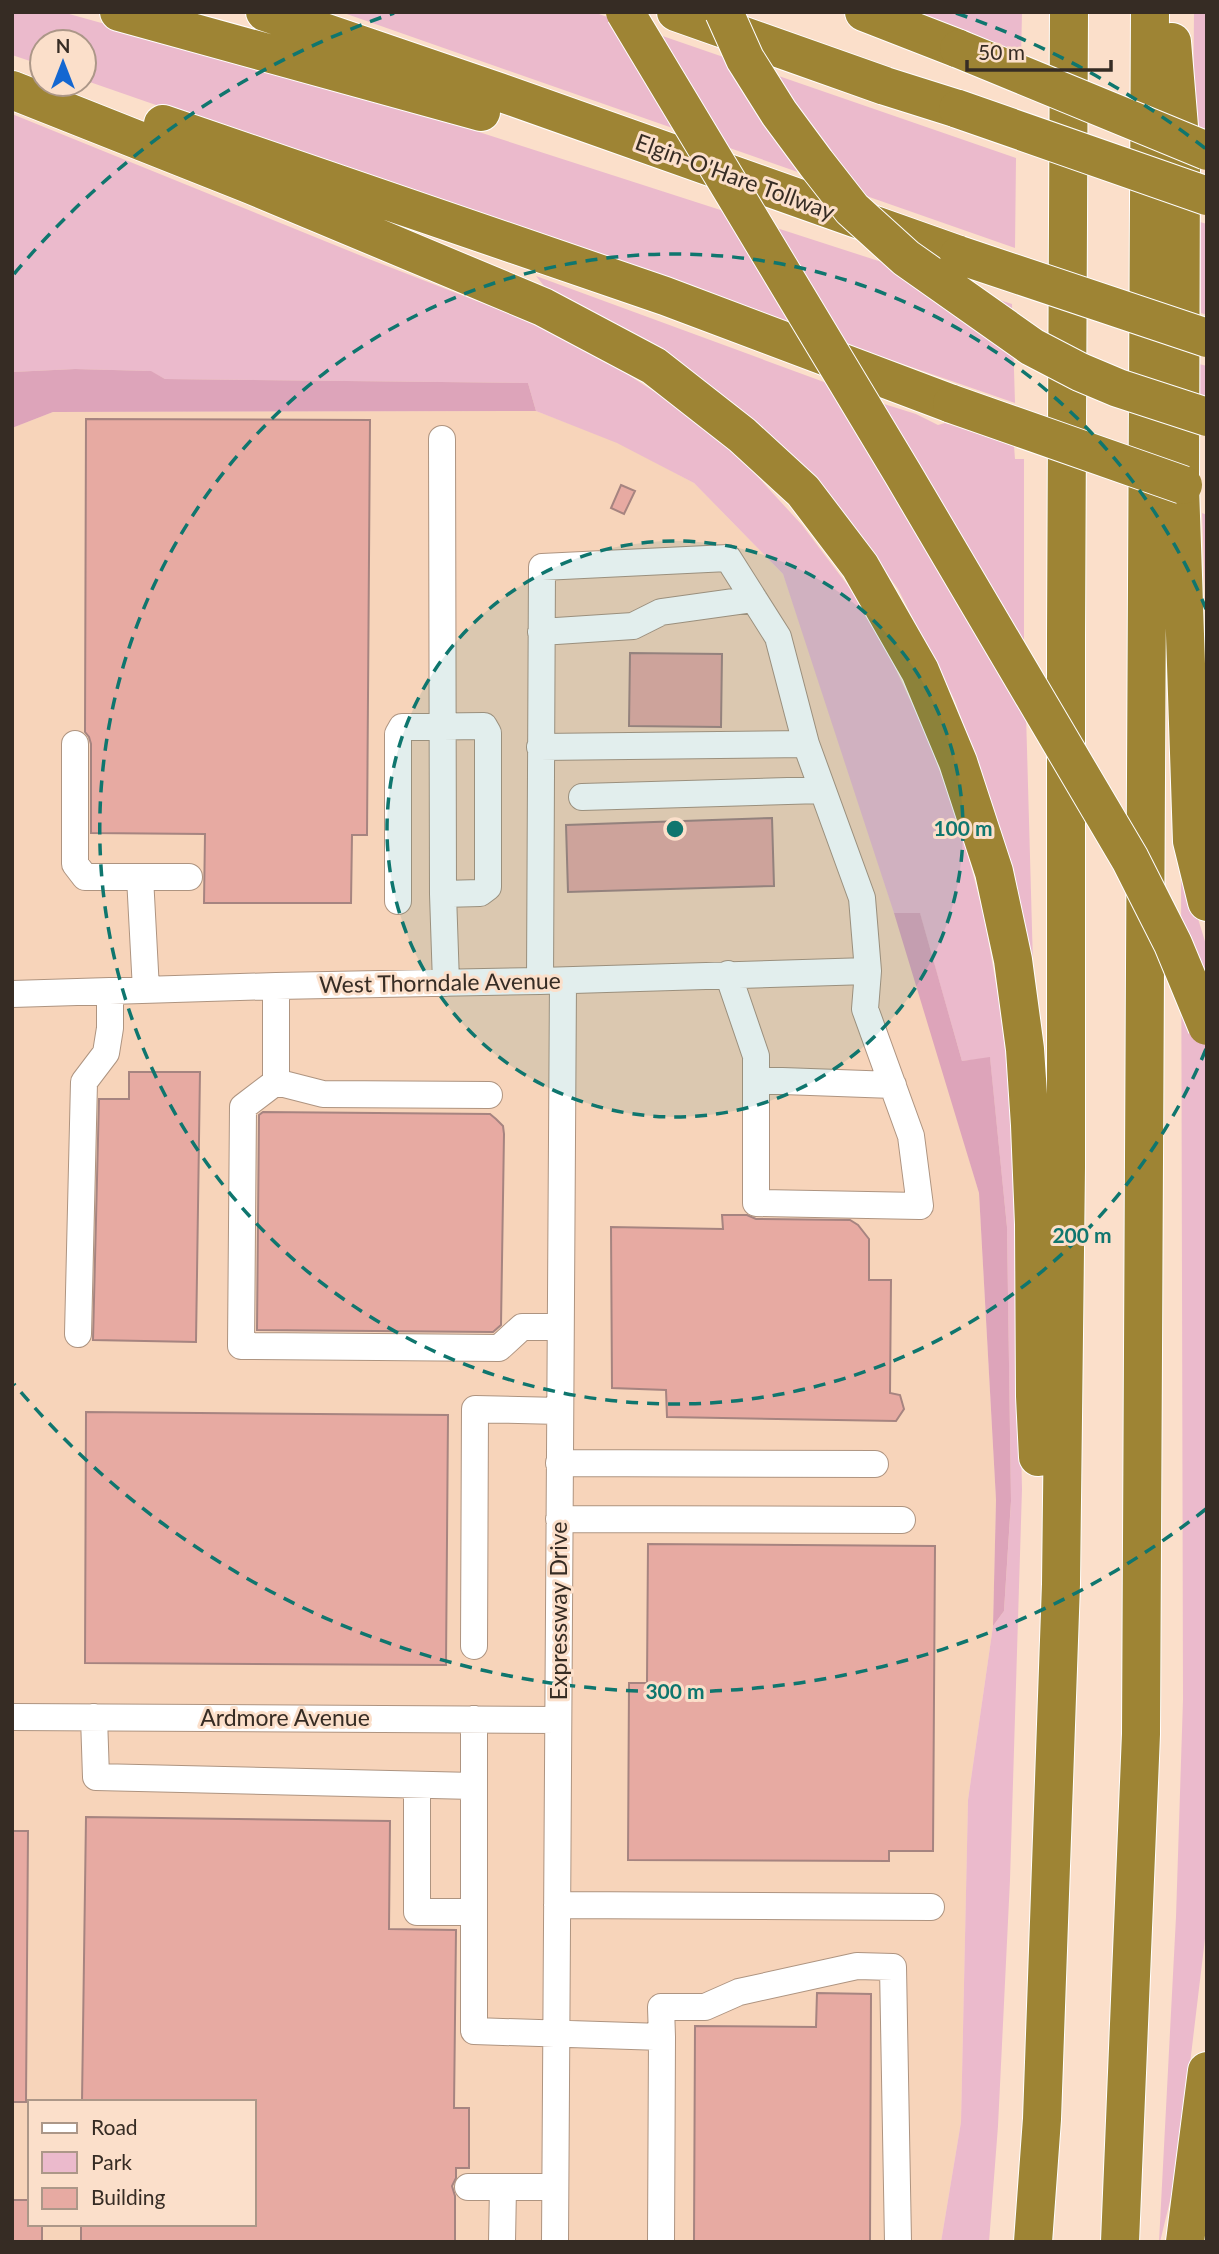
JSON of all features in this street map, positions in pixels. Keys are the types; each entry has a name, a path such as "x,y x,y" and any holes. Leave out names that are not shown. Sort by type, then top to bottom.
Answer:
{"highway":[{"path":"119,12 461,106 694,179 786,195"},
{"name":"Elgin-O'Hare Tollway","path":"265,12 959,255 1207,338"},
{"path":"625,12 903,474 1130,859 1173,944 1207,1026"},
{"path":"676,12 1207,196"},
{"path":"724,12 745,58 779,113 852,209 906,258 1032,347 1118,388 1207,417"},
{"path":"738,12 815,43 886,86"},
{"path":"864,12 1207,151"},
{"path":"1043,12 1046,138 1066,562"},
{"path":"1032,2242 1042,2119 1061,1584 1066,1167 1069,12"},
{"path":"1120,2242 1123,2221 1141,1734 1150,12"},
{"path":"1169,12 1181,151 1181,487 1192,841 1207,902"},
{"path":"12,90 249,184 543,307 654,366 742,435 803,491 860,566 920,671 958,762 994,873 1013,960 1025,1049 1030,1125 1034,1224 1035,1396 1055,1752"},
{"path":"89,98 665,296 952,404 1207,493"},
{"path":"906,258 947,301 982,330 1027,359 1115,401 1207,434"},
{"path":"1185,2242 1207,2075"}],"street":[{"path":"442,439 443,894 446,983"},
{"name":"Expressway Drive","path":"555,2242 560,1327 551,981 540,747 542,567 728,558 754,599"},
{"path":"541,632 633,626 661,612 754,599 778,637 806,744 862,898 869,971 865,1009 911,1136 920,1206 757,1203 755,1056 728,974"},
{"path":"398,901 398,734 402,727 484,726 488,733 488,887 480,893 443,894"},
{"path":"75,744 75,864 85,877 189,877"},
{"path":"540,747 806,744"},
{"path":"582,797 822,790"},
{"path":"398,829 443,828"},
{"path":"140,877 146,990"},
{"name":"West Thorndale Avenue","path":"12,994 869,971"},
{"path":"276,986 276,1082"},
{"path":"78,1334 84,1082 106,1053 110,1028 110,991"},
{"path":"755,1080 892,1085"},
{"path":"276,1082 243,1107 241,1346 499,1348 522,1327 560,1327"},
{"path":"276,1082 323,1094 489,1094"},
{"path":"474,1646 475,1409 560,1411"},
{"path":"559,1462 875,1464"},
{"path":"559,1519 902,1520"},
{"name":"Ardmore Avenue","path":"12,1717 558,1720"},
{"path":"94,1717 96,1777 474,1786"},
{"path":"474,1719 474,2031 662,2037"},
{"path":"416,1786 416,1912 474,1912"},
{"path":"557,1905 931,1907"},
{"path":"661,2242 661,2007 705,2007 739,1992 857,1966 893,1967 898,2242"},
{"path":"468,2187 555,2187"},
{"path":"502,2242 503,2187"}],"shaded area":[{"path":"75,369 151,371 165,379 528,383 536,411 53,412 12,428 12,372"},
{"path":"536,411 617,442 694,483 783,574 925,1009 979,1193 996,1500 993,1626 968,1800 961,2122 941,2242 12,2242 12,428 53,412"},
{"path":"894,913 920,913 962,1061 990,1057 1007,1227 1011,1501 1004,1611 993,1626 996,1500 979,1193"}],"green space":[{"path":"12,12 62,12 392,104 1012,304 1015,403 98,85 98,28 28,28 28,60 12,55"},
{"path":"341,12 593,12 1016,158 1015,248"},
{"path":"906,12 1022,12 1021,59"},
{"path":"1194,12 1207,12 1207,135 1193,129"},
{"path":"12,114 538,325 607,361 684,411 746,464 802,525 849,587 884,644 927,736 961,829 984,916 999,1001 1010,1090 1016,1225 1022,1489 1010,1880 998,2126 989,2242 941,2242 961,2122 968,1800 993,1626 1004,1611 1011,1502 1007,1227 990,1058 962,1061 920,914 894,913 783,574 694,483 617,443 536,411 528,383 165,379 150,371 75,369 12,372"},
{"path":"1200,222 1207,224 1207,315 1201,313"},
{"path":"536,276 916,414 938,425 945,423 1014,446 1015,459 1024,459 1024,642 1034,1000 981,773 955,701 898,589 863,540 780,445 736,405 631,332 549,292"},
{"path":"1199,364 1207,366 1207,397 1198,395"},
{"path":"1202,513 1207,515 1207,640"},
{"path":"1181,863 1207,948 1207,1922 1177,2172 1159,2242 1176,1917 1183,1700"}],"building":[{"path":"86,419 370,420 367,835 352,835 351,903 204,903 205,834 91,833 91,744 85,732"},
{"path":"621,485 635,491 624,514 611,508"},
{"path":"630,653 722,654 721,727 629,726"},
{"path":"772,818 774,886 568,892 566,825"},
{"path":"129,1072 200,1072 196,1342 93,1340 99,1099 129,1099"},
{"path":"263,1112 490,1114 496,1119 503,1126 504,1134 501,1325 493,1332 257,1330 259,1115"},
{"path":"722,1215 747,1215 756,1219 850,1220 858,1225 869,1239 869,1280 891,1280 890,1393 900,1395 904,1409 896,1421 667,1417 666,1390 612,1388 611,1227 723,1229"},
{"path":"86,1412 448,1415 446,1665 85,1663"},
{"path":"648,1544 935,1546 933,1851 889,1851 889,1861 628,1860 629,1683 647,1683"},
{"path":"86,1817 390,1821 389,1929 456,1930 454,2108 469,2108 469,2168 456,2168 456,2178 452,2186 455,2196 455,2242 81,2242 81,2226 256,2226 256,2100 82,2100"},
{"path":"12,1831 28,1831 26,2102 12,2102"},
{"path":"817,1993 871,1994 870,2242 694,2242 695,2026 816,2027"},
{"path":"12,2200 28,2200 28,2226 42,2226 42,2242 12,2242"}]}
